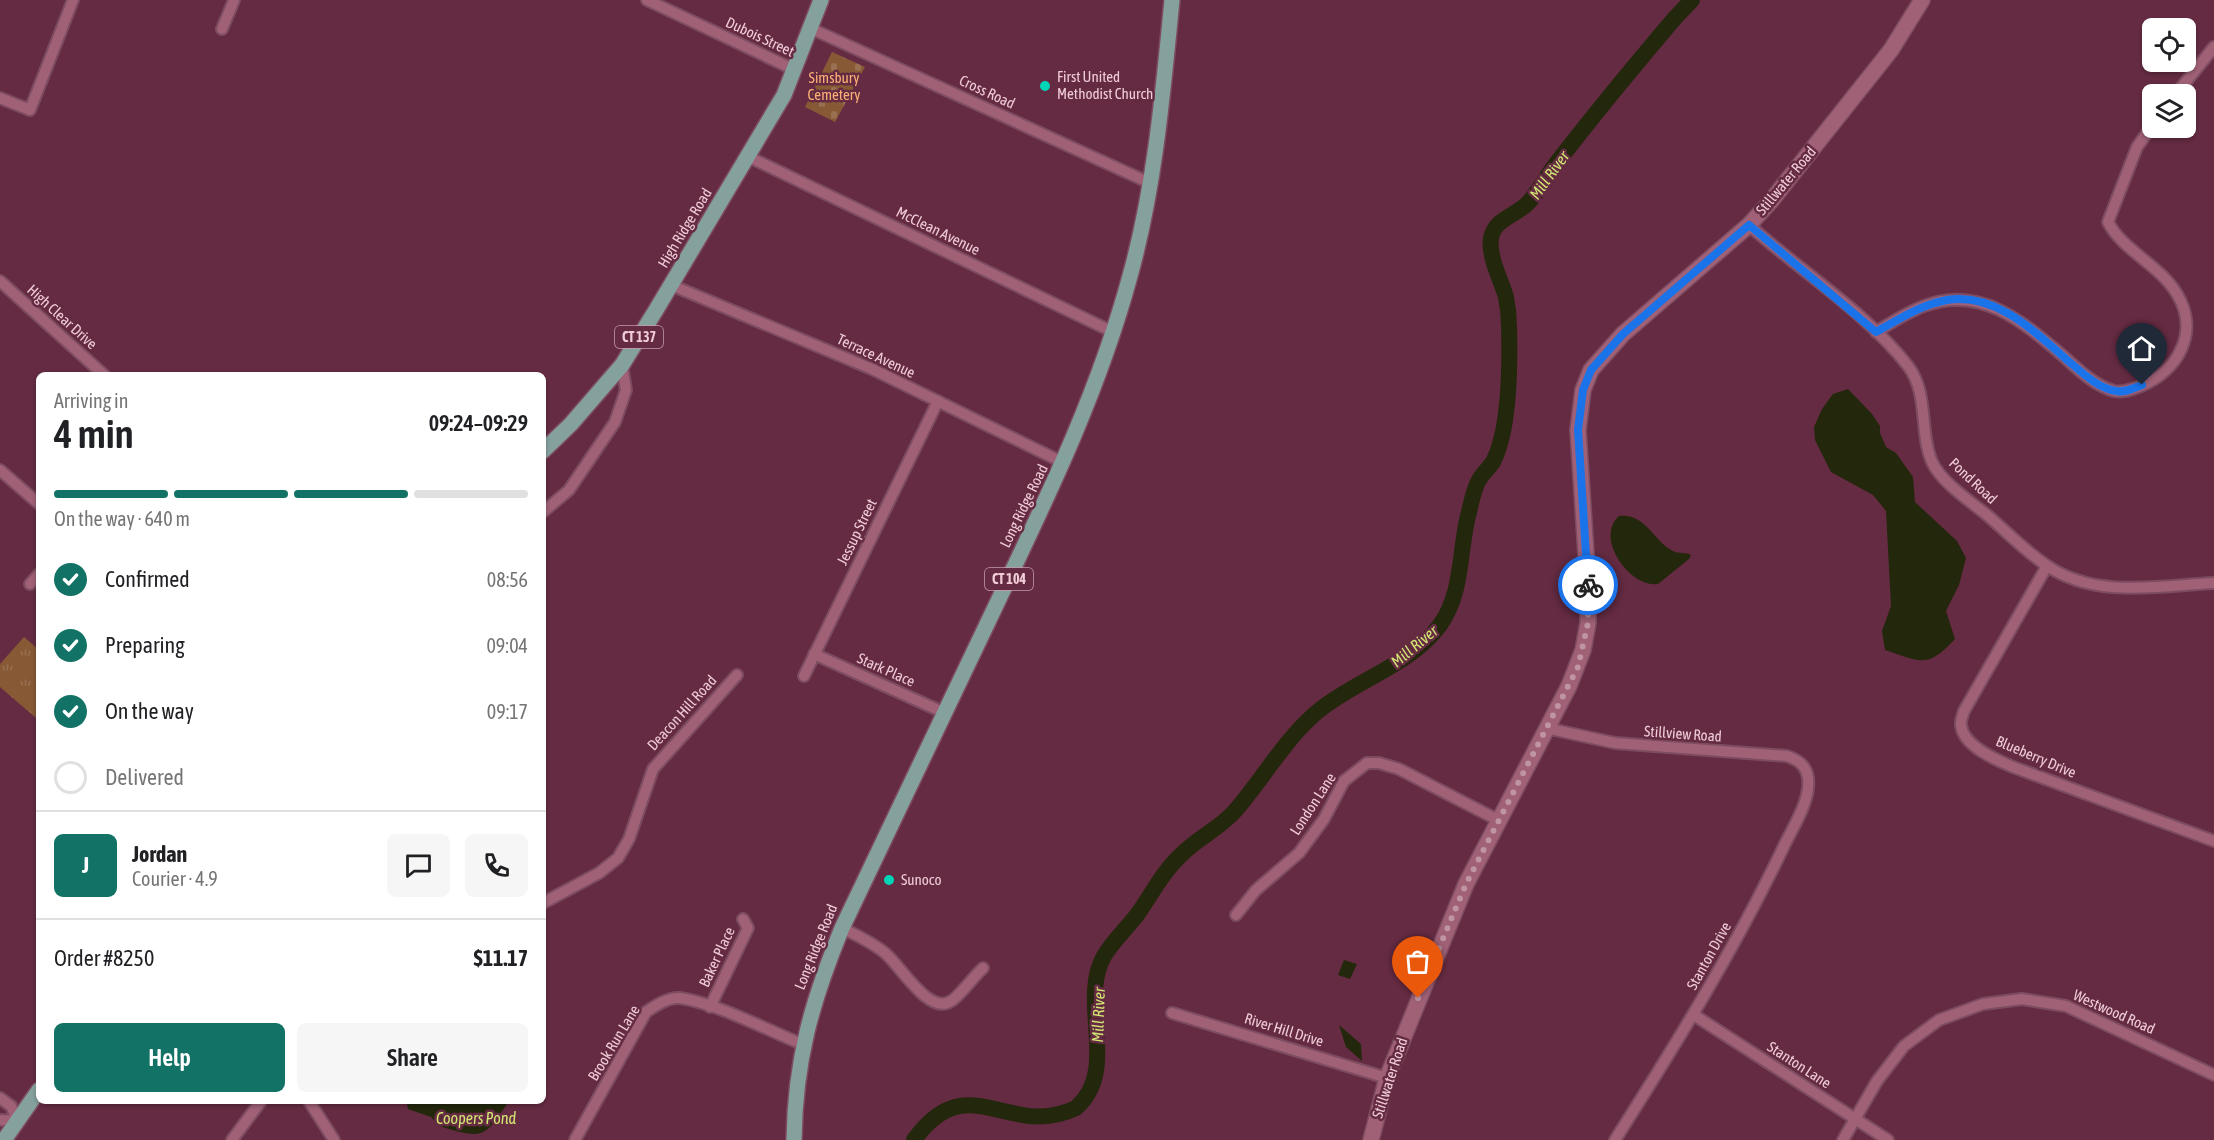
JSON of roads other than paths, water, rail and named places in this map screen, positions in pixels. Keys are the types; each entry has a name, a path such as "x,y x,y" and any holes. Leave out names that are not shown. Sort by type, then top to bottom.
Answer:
{"main road":[{"name":"High Ridge Road","path":"546,448 571,424 622,365 749,157 784,95 812,29 821,0"},
{"name":"Long Ridge Road","path":"794,1140 802,1044 817,987 842,928 1064,463 1113,333 1131,274 1150,183 1167,60 1172,0"},
{"name":"Stillwater Road","path":"1371,1140 1388,1078 1445,932 1498,820 1578,667 1588,623 1578,430 1583,390 1591,370 1623,334 1749,225 1891,50 1922,0"},
{"path":"4,1140 36,1094"}],"street":[{"path":"0,98 30,110 73,0"},
{"path":"222,29 234,0"},
{"name":"Dubois Street","path":"649,0 795,70"},
{"name":"Cross Road","path":"812,29 1150,183"},
{"path":"2184,84 2214,47"},
{"path":"1876,332 1923,306 1949,300 1972,301 2004,310 2030,328 2098,385 2117,392 2128,391 2157,379 2174,364 2185,340 2186,317 2178,295 2162,275 2114,232 2108,222 2137,147 2143,138"},
{"name":"McClean Avenue","path":"749,157 1113,333"},
{"name":"Pond Road","path":"1749,225 1876,332 1910,368 1921,396 1924,431 1933,463 1953,486 2047,566 2085,583 2118,588 2214,583"},
{"name":"High Clear Drive","path":"0,281 101,372"},
{"name":"Terrace Avenue","path":"671,285 872,369 1064,463"},
{"path":"546,509 569,490 615,422 626,390 622,365"},
{"name":"Jessup Street","path":"804,676 938,401"},
{"path":"0,470 36,501"},
{"name":"Blueberry Drive","path":"2047,566 1964,711 1960,725 1966,738 1996,759 2214,841"},
{"path":"30,584 36,577"},
{"name":"Stark Place","path":"814,654 945,713"},
{"name":"Deacon Hill Road","path":"546,901 599,873 618,858 629,839 653,769 737,675"},
{"name":"Stillview Road","path":"1546,728 1624,744 1787,756 1800,761 1808,777"},
{"name":"London Lane","path":"1236,915 1256,890 1299,853 1324,819 1344,781 1367,763 1379,763 1399,769 1498,820"},
{"name":"Stanton Drive","path":"1615,1140 1694,1015 1758,899 1803,805 1808,777"},
{"name":"Baker Place","path":"710,1007 748,928 743,919"},
{"path":"842,928 886,954 921,992 930,1000 941,1004 952,1001 983,968"},
{"name":"Brook Run Lane","path":"575,1140 646,1012 660,1003 678,998 710,1007 802,1044"},
{"name":"Westwood Road","path":"1843,1140 1877,1081 1904,1046 1939,1020 1960,1011 1993,1002 2022,999 2066,1006 2214,1075"},
{"name":"River Hill Drive","path":"1172,1013 1388,1078"},
{"name":"Stanton Lane","path":"1694,1015 1888,1140"},
{"path":"0,1098 11,1106 18,1121 0,1120"},
{"path":"232,1140 259,1104"},
{"path":"311,1104 334,1140"}],"water":[{"path":"1848,389 1872,414 1880,426 1880,433 1886,447 1896,453 1913,477 1915,502 1957,541 1966,558 1959,585 1946,611 1955,639 1930,659 1916,660 1885,650 1882,631 1891,606 1886,511 1873,495 1831,472 1815,440 1814,427 1822,409 1833,394"},
{"path":"1619,516 1628,516 1643,523 1666,547 1675,552 1691,555 1689,559 1658,584 1647,583 1637,578 1619,560 1613,548 1612,525"},
{"path":"1344,960 1357,964 1350,979 1338,975"},
{"path":"1339,1025 1361,1044 1362,1061 1346,1047"},
{"name":"Coopers Pond","path":"407,1104 507,1104 488,1129 475,1134 439,1126 431,1117 408,1109"}],"waterway":[{"name":"Mill River","path":"914,1140 934,1118 953,1108 971,1105 1030,1116 1052,1115 1076,1108 1089,1092 1095,1075 1097,974 1104,956 1137,915 1163,875 1188,848 1223,823 1235,811 1284,747 1317,712 1398,662 1428,639 1440,625 1453,600 1457,586 1465,530 1474,493 1477,484 1493,462 1499,449 1506,415 1509,378 1509,316 1506,297 1491,252 1493,231 1501,222 1528,203 1601,106 1692,0"}],"place":[{"name":"First United Methodist Church","path":"1045,86"},
{"name":"Sunoco","path":"889,880"}],"park label":[{"name":"Simsbury Cemetery","path":"834,86"}]}
